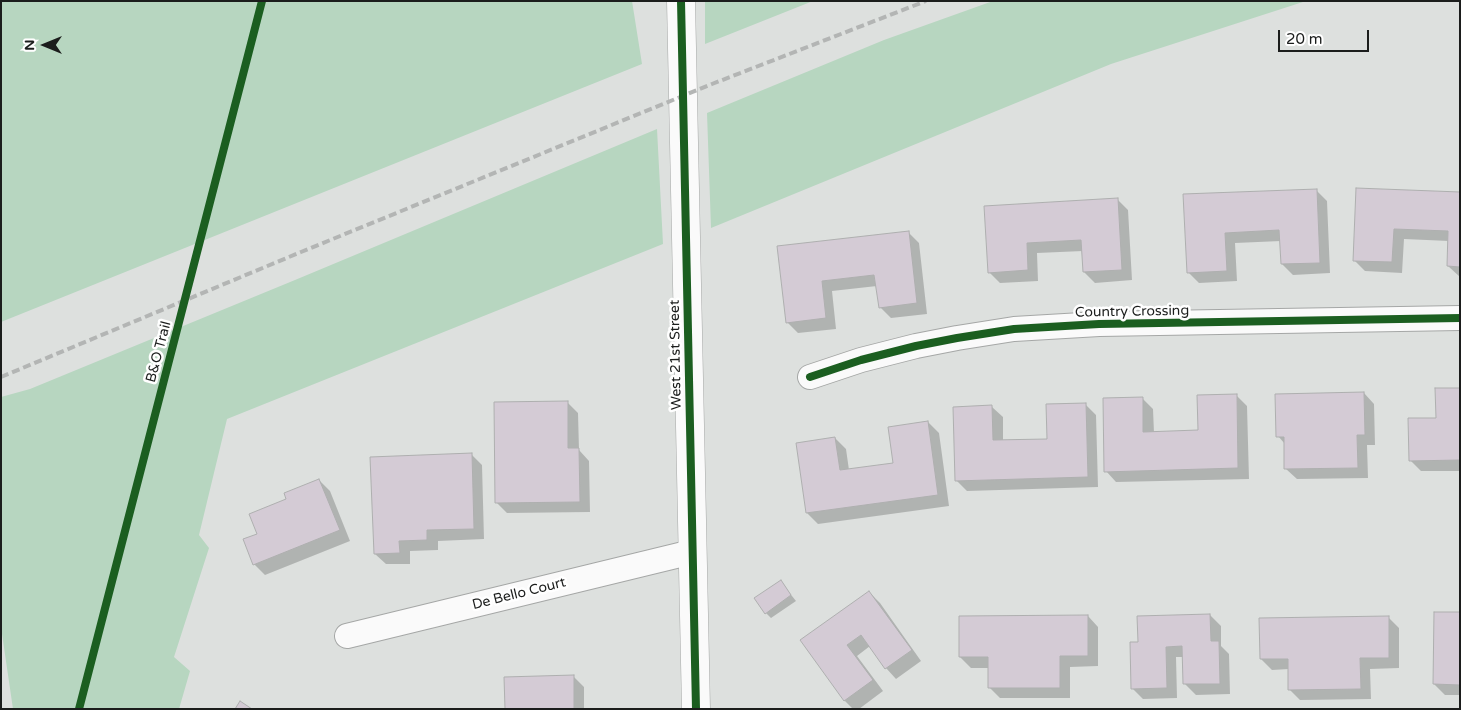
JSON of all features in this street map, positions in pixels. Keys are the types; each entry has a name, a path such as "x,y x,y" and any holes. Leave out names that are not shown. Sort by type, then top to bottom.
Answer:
{"street":[{"name":"West 21st Street","path":"680,1 696,709"},
{"name":"Country Crossing","path":"810,377 861,360 916,346 1014,329 1108,324 1460,318"},
{"name":"De Bello Court","path":"347,636 692,552"}],"green space":[{"path":"1,1 632,1 642,64 1,322"},
{"path":"705,1 813,1 705,44"},
{"path":"993,1 1306,1 1111,64 711,228 707,113 884,40"},
{"path":"657,129 663,244 227,419 199,535 209,548 174,657 190,671 179,709 13,709 1,627 1,397 30,389"}],"building":[{"path":"1356,188 1460,192 1460,267 1447,266 1448,231 1394,229 1392,262 1353,261"},
{"path":"1317,189 1320,263 1281,264 1279,230 1225,233 1227,271 1187,273 1183,194"},
{"path":"1118,198 1122,270 1083,272 1081,240 1027,243 1028,270 988,273 984,206"},
{"path":"909,231 917,303 879,308 874,275 822,281 826,318 786,323 777,246"},
{"path":"1435,388 1460,388 1460,460 1409,461 1408,418 1436,418"},
{"path":"1364,392 1365,435 1357,435 1358,468 1284,469 1284,437 1276,437 1275,394"},
{"path":"1237,394 1238,468 1104,472 1103,398 1143,397 1143,432 1198,430 1197,395"},
{"path":"568,401 568,448 579,448 580,502 495,503 494,402"},
{"path":"1086,403 1088,477 955,481 953,407 992,405 993,440 1047,439 1046,404"},
{"path":"928,421 938,495 806,513 796,443 835,437 840,470 893,463 888,427"},
{"path":"472,453 474,529 427,530 427,540 399,541 400,553 374,554 370,457"},
{"path":"319,479 340,530 253,565 243,539 257,534 249,514 286,499 284,493"},
{"path":"781,580 791,595 765,614 754,598"},
{"path":"869,591 912,650 885,669 861,635 847,645 873,680 844,701 800,640"},
{"path":"1434,612 1460,612 1460,685 1433,684"},
{"path":"1210,614 1211,641 1219,641 1220,684 1183,684 1182,646 1166,647 1167,688 1131,689 1130,642 1138,642 1137,616"},
{"path":"1088,615 1088,656 1060,656 1060,688 988,688 988,657 959,657 959,616"},
{"path":"1389,616 1389,658 1360,658 1361,689 1288,690 1288,659 1260,659 1259,618"},
{"path":"574,675 574,709 505,709 504,677"},
{"path":"240,701 252,709 235,709"}],"railway":[{"path":"1,377 712,84 926,1"}],"cycle path":[{"name":"B&O Trail","path":"79,709 262,1"},
{"path":"681,1 696,709"},
{"path":"810,377 861,360 916,346 1014,329 1099,324 1460,318"}]}
